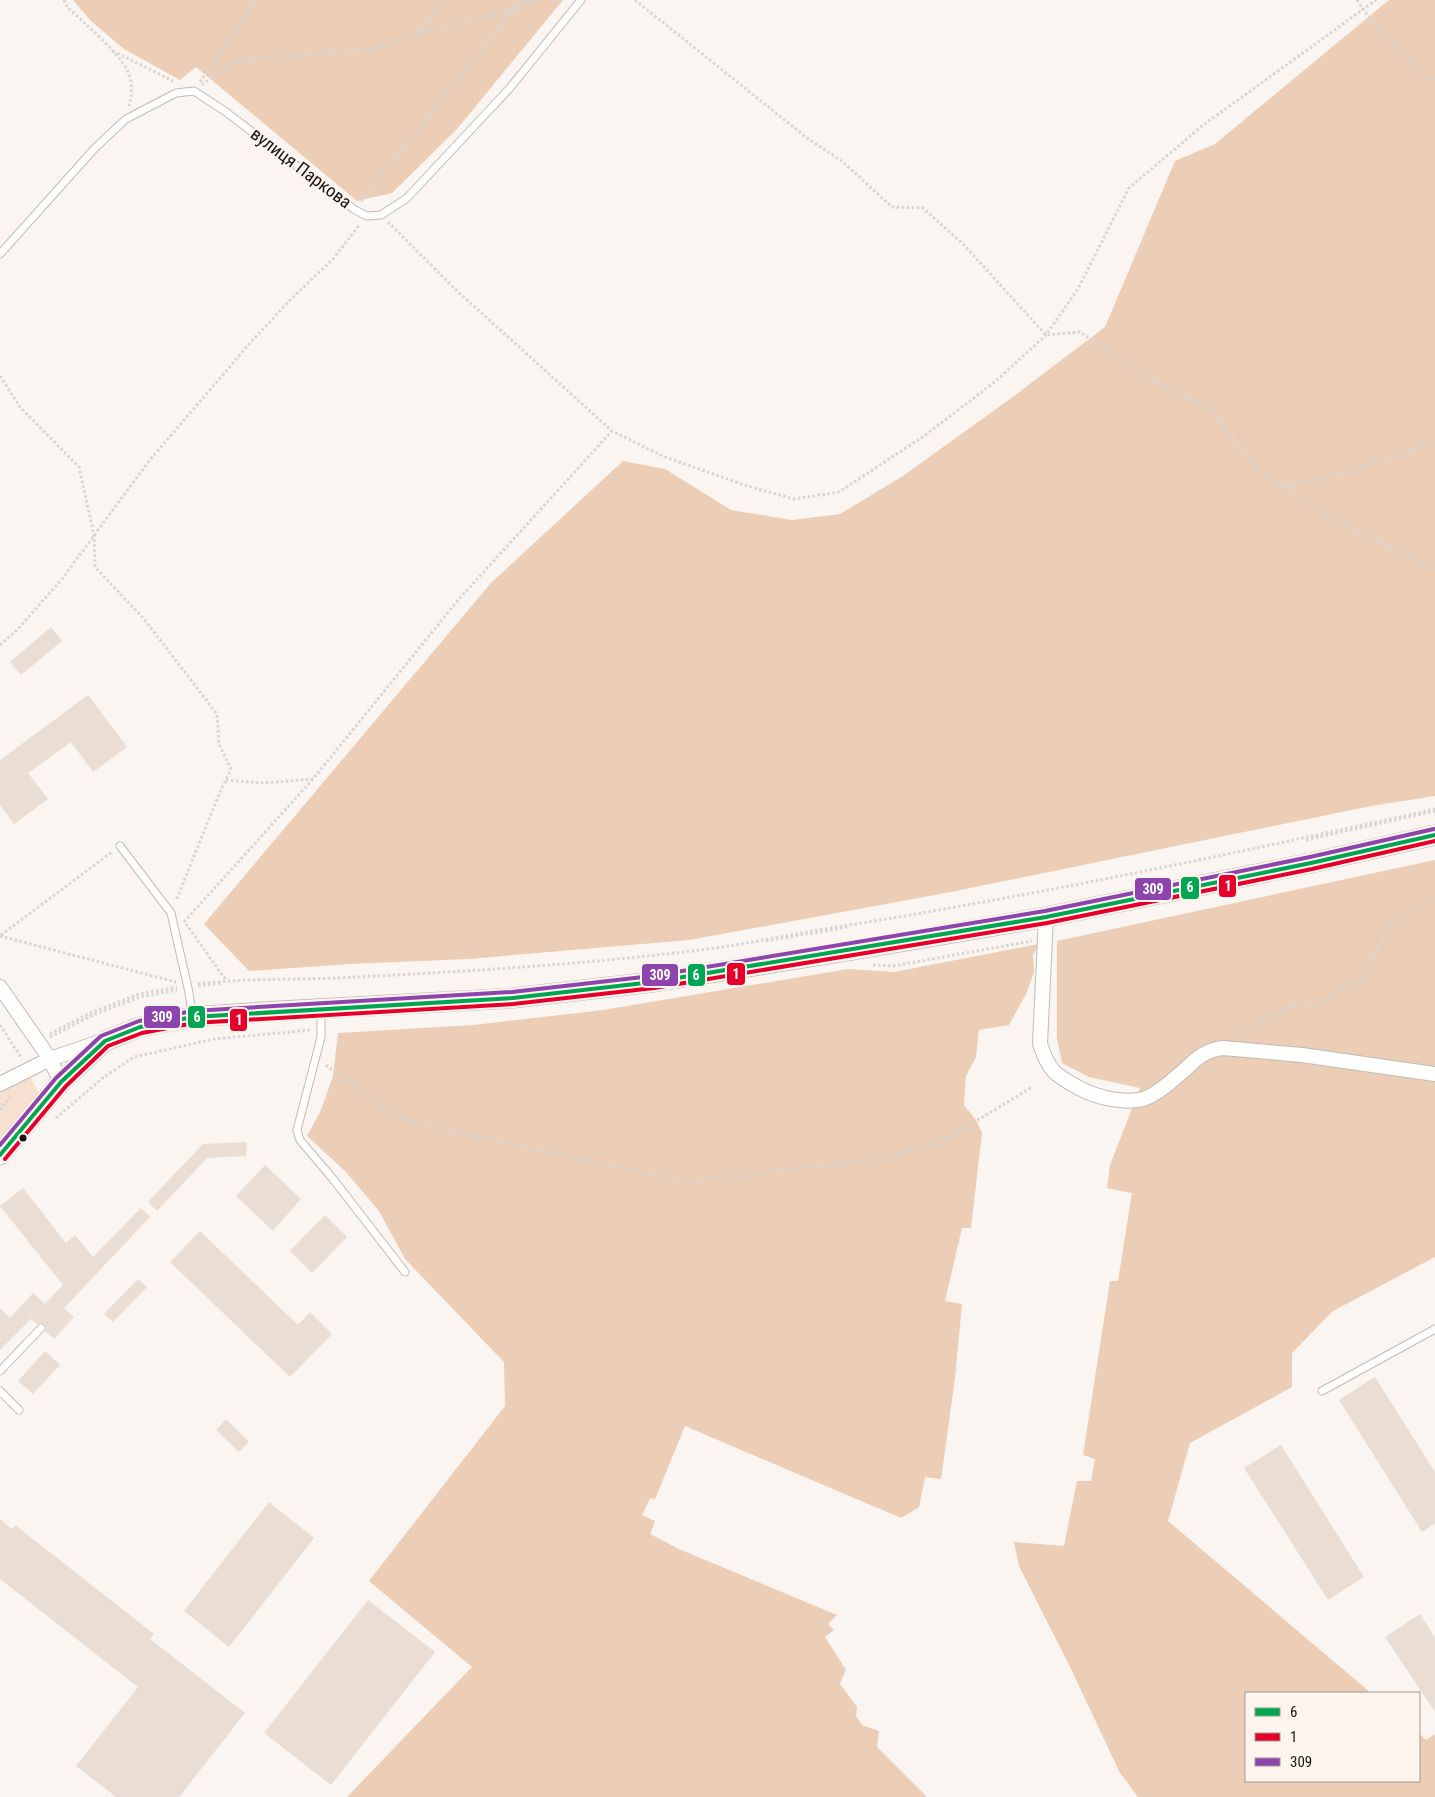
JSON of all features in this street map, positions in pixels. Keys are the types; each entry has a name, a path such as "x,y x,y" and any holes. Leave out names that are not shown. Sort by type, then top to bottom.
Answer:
{"main road":[{"path":"0,1156 61,1082 105,1041 140,1027 193,1017 513,998 654,982 1046,917 1311,863 1435,835"}],"street":[{"path":"1046,917 1040,1044 1045,1060 1057,1077 1087,1092 1122,1100 1144,1098 1176,1078 1198,1056 1210,1050 1223,1048 1302,1055 1435,1074"},
{"path":"0,987 50,1059 61,1082"},
{"path":"0,1084 50,1059 105,1041"}],"lane":[{"name":"вулиця Паркова","path":"194,91 226,112 355,210 367,216 381,215 407,198 509,89 581,0"},
{"path":"0,254 95,148 126,119 176,93 194,91"},
{"path":"120,846 171,913 188,986 193,1017"},
{"path":"321,1008 321,1037 297,1130 300,1140 333,1179 405,1272"},
{"path":"0,1371 41,1328"},
{"path":"1322,1391 1435,1329"},
{"path":"0,1391 19,1410"}],"path":[{"path":"64,0 66,7 112,51 128,72 132,92 126,119"},
{"path":"194,91 255,0"},
{"path":"419,33 443,0"},
{"path":"355,210 521,0"},
{"path":"194,91 233,61 370,49 419,33 513,10 538,0"},
{"path":"635,0 807,138 843,162 892,207 923,208 963,244 1046,334"},
{"path":"1357,0 1421,73 1435,81"},
{"path":"381,215 455,289 612,431 665,457 747,486 794,498 839,492 924,436 953,414 996,381 1046,334 1078,289 1129,188 1202,126 1376,0"},
{"path":"112,51 194,91"},
{"path":"0,645 17,630 62,579 155,454 250,342 291,299 334,259 367,216"},
{"path":"1046,334 1080,332 1146,377 1212,409 1258,472 1354,531 1435,568"},
{"path":"0,376 20,407 79,467 94,535 95,567 144,618 217,714 219,744 231,769 171,913 184,922 226,980"},
{"path":"184,922 313,779 459,599 612,431"},
{"path":"1283,487 1345,473 1435,443"},
{"path":"226,780 263,783 313,779"},
{"path":"38,1042 90,1012 139,994 226,980 333,978 482,970 703,950 1000,899 1435,810"},
{"path":"120,846 0,936 188,986 227,982 332,980 482,972 702,951 1001,901 1313,838 1435,810"},
{"path":"1223,1048 1262,1021 1288,1007 1319,1003 1362,978 1392,922 1435,895"},
{"path":"0,1024 28,1070"},
{"path":"54,1120 104,1077 134,1057 214,1038 321,1030"},
{"path":"315,1057 396,1116 452,1131 687,1182 887,1159 950,1137 1032,1087"}],"shaded area":[{"path":"73,0 563,0 457,129 392,193 357,201 196,67 180,80 124,49 91,21"},
{"path":"1389,0 1435,0 1435,796 1371,806 951,892 689,940 468,959 349,964 249,971 204,924 491,583 623,461 665,469 731,510 792,520 840,514 903,476 1010,399 1105,327 1175,161 1215,144"},
{"path":"1435,860 1435,1257 1333,1311 1292,1353 1292,1387 1190,1443 1168,1521 1370,1692 1245,1692 1245,1782 1420,1782 1420,1734 1426,1740 1435,1734 1435,1797 1138,1797 1120,1773 1071,1669 1019,1566 1014,1542 1064,1546 1077,1481 1091,1481 1095,1459 1083,1455 1110,1281 1118,1281 1132,1193 1107,1188 1110,1165 1140,1088 1089,1077 1062,1063 1057,1038 1057,941"},
{"path":"1039,944 1033,955 1034,972 1027,992 1009,1025 979,1030 976,1057 966,1076 964,1105 976,1120 982,1133 971,1228 962,1228 945,1301 962,1304 955,1378 941,1479 925,1477 919,1507 901,1518 685,1426 655,1499 650,1498 642,1515 655,1521 650,1534 679,1549 837,1615 828,1624 834,1630 825,1637 846,1670 840,1684 857,1707 856,1716 862,1725 879,1731 877,1747 927,1797 347,1797 472,1667 369,1581 505,1406 504,1362 405,1259 379,1211 345,1171 307,1136 321,1110 333,1076 338,1033 473,1025 603,1010 848,969 894,972"},
{"path":"27,1071 44,1102 0,1155 0,1084"}],"building":[{"path":"51,627 62,641 21,675 10,662"},
{"path":"88,695 127,747 93,772 71,742 28,773 48,799 14,824 0,805 0,760"},
{"path":"247,1142 246,1156 207,1158 157,1211 148,1202 203,1144"},
{"path":"265,1165 301,1199 273,1231 236,1196"},
{"path":"23,1188 66,1243 75,1235 93,1257 141,1208 150,1217 64,1308 74,1317 54,1339 45,1331 46,1327 44,1324 37,1324 31,1319 0,1350 0,1308 10,1318 33,1293 45,1304 63,1285 0,1206"},
{"path":"325,1215 347,1237 312,1273 290,1251"},
{"path":"200,1231 298,1325 310,1312 332,1334 290,1377 170,1262"},
{"path":"138,1279 147,1287 113,1322 104,1314"},
{"path":"45,1351 60,1365 33,1394 18,1381"},
{"path":"1375,1377 1435,1472 1435,1523 1422,1532 1339,1400"},
{"path":"226,1419 249,1442 239,1452 216,1430"},
{"path":"1281,1445 1364,1577 1328,1600 1244,1468"},
{"path":"269,1502 314,1538 229,1647 184,1611"},
{"path":"0,1519 12,1529 15,1525 154,1634 150,1639 245,1713 179,1797 116,1797 76,1766 138,1687 0,1579"},
{"path":"368,1600 435,1652 331,1785 264,1733"},
{"path":"1420,1614 1435,1638 1435,1712 1385,1637"}],"transit line":[{"name":"309","path":"0,1145 56,1078 101,1036 139,1021 193,1011 512,992 652,976 1045,911 1310,857 1434,829"},
{"name":"6","path":"0,1155 61,1082 105,1041 140,1027 193,1017 513,998 653,982 1046,917 1311,863 1435,835"},
{"name":"1","path":"5,1159 66,1086 108,1046 142,1033 194,1023 513,1004 654,988 1047,923 1312,869 1435,841"}]}
